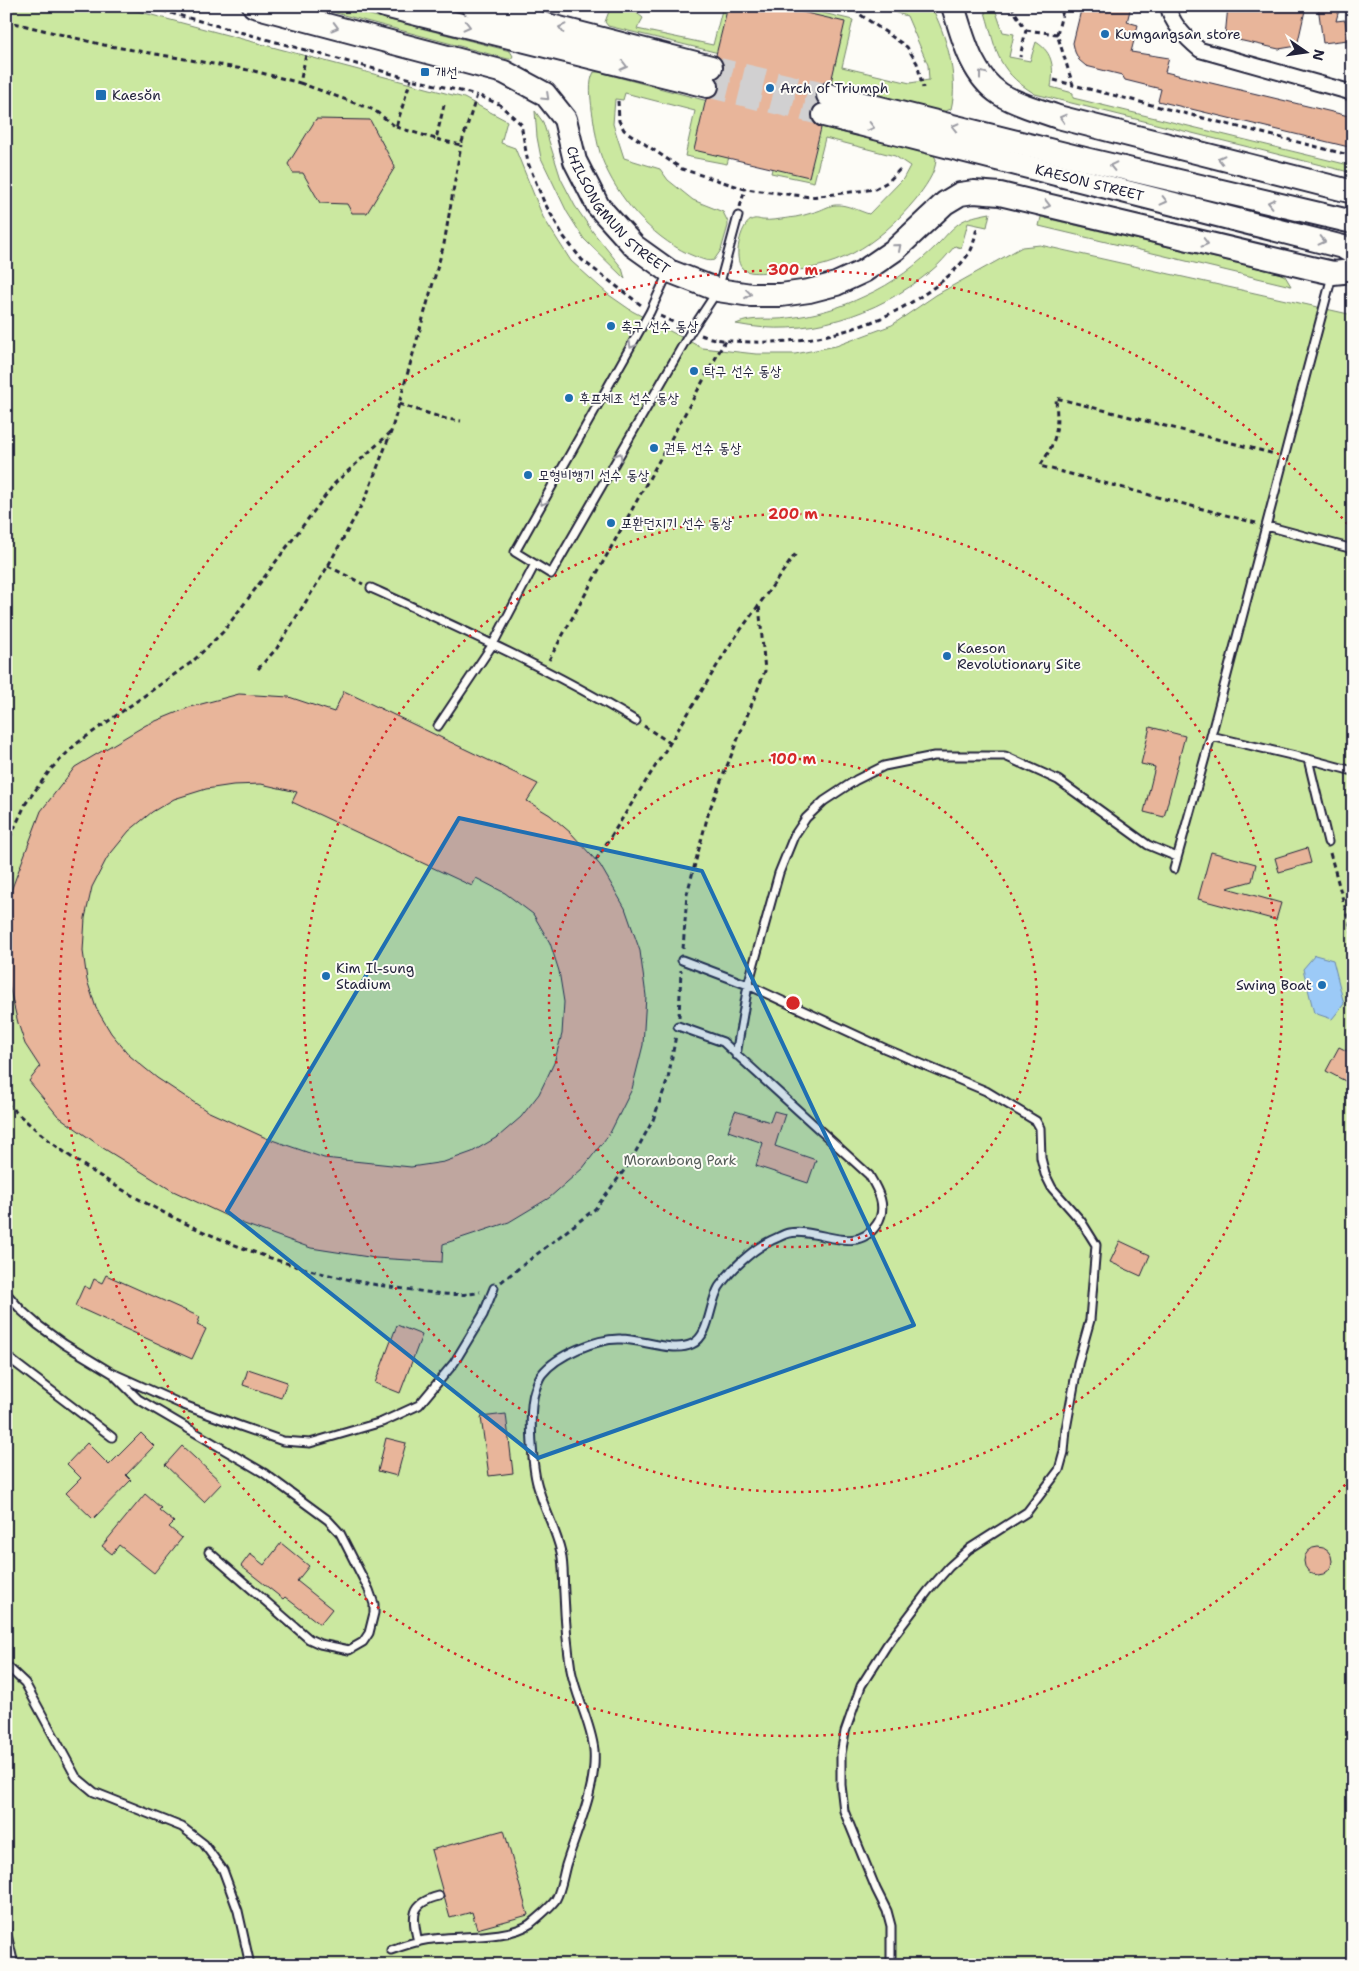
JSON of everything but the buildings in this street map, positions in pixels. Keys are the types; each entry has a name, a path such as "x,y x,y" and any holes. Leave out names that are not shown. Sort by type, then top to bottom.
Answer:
{"main road":[{"name":"CHILSONGMUN STREET","path":"254,6 504,72 545,94 565,119 575,161 598,206 634,246 669,270 718,290 751,295 781,295 809,291 836,284 864,271 896,249 945,204 960,194 974,192 1000,194 1343,272"},
{"path":"385,6 709,77 473,6"},
{"path":"954,6 969,55 983,76 999,93 1020,103 1058,117 1353,192"},
{"name":"KAESON STREET","path":"1353,222 1085,159 826,105 1343,247 1353,253"}],"street":[{"path":"1168,6 1169,14 1186,39 1200,50 1353,93"}],"lane":[{"path":"669,270 650,312 515,552 551,574 691,331 718,290 738,216"},
{"path":"1174,870 1267,526 1283,456 1343,272"},
{"path":"1267,526 1353,549"},
{"path":"438,726 493,644 535,564"},
{"path":"371,588 493,644 598,698 636,721"},
{"path":"1211,736 1353,771"},
{"path":"736,1055 748,985 779,873 794,836 806,818 824,801 856,780 884,766 934,756 1005,756 1058,780 1148,845 1177,857"},
{"path":"1308,759 1328,842"},
{"path":"682,960 748,985 886,1049 986,1091 1036,1121 1040,1128 1041,1158 1045,1174 1052,1188 1081,1221 1096,1246 1090,1320 1078,1362 1066,1429 1064,1452 1059,1470 1027,1512 969,1549 949,1567 928,1591 887,1645 861,1686 845,1732 841,1754 841,1785 844,1811 887,1911 891,1926 891,1965"},
{"path":"391,1950 418,1942 510,1932 528,1925 555,1900 592,1782 594,1749 572,1672 564,1596 563,1558 558,1540 537,1488 530,1419 532,1397 540,1376 554,1363 574,1351 606,1340 623,1339 660,1346 691,1345 701,1337 707,1325 711,1304 720,1286 756,1250 770,1241 789,1233 839,1240 858,1239 871,1232 880,1221 882,1210 881,1194 869,1175 723,1042 678,1026"},
{"path":"6,1293 38,1325 64,1344 112,1373 181,1404 240,1426 283,1441 310,1443 382,1422 419,1405 454,1363 483,1315 494,1288"},
{"path":"6,1356 112,1437"},
{"path":"112,1373 138,1399 264,1474 328,1520 340,1533 369,1590 374,1604 374,1613 368,1633 363,1642 349,1650 320,1644 309,1639 209,1552"},
{"path":"6,1665 25,1683 76,1777 94,1792 182,1828 204,1844 223,1870 235,1903 250,1965"},
{"path":"418,1942 413,1923 416,1908 426,1899 440,1896"},
{"path":"6,1930 14,1965"}],"path":[{"path":"145,6 411,79 477,95"},
{"path":"638,12 643,6"},
{"path":"845,6 855,10 907,47 917,63 923,88"},
{"path":"1011,6 1026,30 1020,57"},
{"path":"1064,6 1057,34 1073,85"},
{"path":"6,21 104,45 254,71 300,83 374,110 396,127 436,139"},
{"path":"1026,30 1057,34"},
{"path":"300,83 307,50"},
{"path":"396,127 411,79"},
{"path":"1054,80 1353,156"},
{"path":"618,101 619,121 624,130 682,169 744,189 811,196 875,189 889,181 902,167"},
{"path":"437,132 444,105"},
{"path":"258,669 277,648 328,566 366,497 400,404 444,244 461,144"},
{"path":"738,216 744,189"},
{"path":"971,250 977,228"},
{"path":"544,670 725,341"},
{"path":"1267,526 1040,466 1053,447 1058,427 1056,398 1283,456"},
{"path":"400,404 446,419 461,421"},
{"path":"6,846 26,803 51,768 76,744 192,662 223,632 335,483 391,432"},
{"path":"596,860 729,646 797,552"},
{"path":"328,566 371,588"},
{"path":"6,1103 42,1135 88,1169 139,1199 239,1247 330,1276 380,1286 471,1294 494,1288 594,1208 629,1164 653,1120 668,1079 678,1026 688,894 709,810 765,671 760,604"},
{"path":"636,721 670,743"},
{"path":"1328,842 1353,936"}],"highlighted area":[{"path":"459,818 702,871 914,1325 538,1458 227,1211"}],"green space":[{"name":"Moranbong Park","path":"6,6 118,6 464,98 507,121 501,143 515,148 543,217 571,261 609,295 632,311 702,348 756,354 795,354 836,346 892,325 936,295 1022,247 1040,245 1353,315 1353,1965 6,1965"},
{"path":"310,6 335,6 510,51 513,56 511,59 508,59"},
{"path":"611,6 636,6 633,10 643,18 637,29 713,45 723,6 769,6 727,55 608,26 605,22"},
{"path":"872,6 931,6 942,30 950,56 953,84 951,109 943,112 824,82 805,32 810,10 853,20 842,67 910,83 929,80 928,65 907,16"},
{"path":"983,6 994,6 1003,32 1014,34 1009,57 1030,61 1036,42 1046,51 1051,62 1051,87 1073,93 1073,98 1353,166 1353,173 1035,94 1011,75 998,56"},
{"path":"594,72 715,103 731,150 727,164 685,156 695,111 625,93 623,100 615,99 613,124 624,158 660,169 668,180 693,200 723,212 728,226 721,250 714,260 696,257 668,242 655,232 631,208 612,180 598,146 592,110 590,86"},
{"path":"535,111 543,122 561,179 575,206 622,268 625,279 584,239 567,212 541,158"},
{"path":"812,125 933,154 936,159 934,170 916,199 901,216 886,231 853,253 816,267 795,271 748,272 739,263 738,250 741,235 747,223 751,220 796,217 836,205 869,214 903,179 910,166 895,156 825,138 814,182 771,173 774,161"},
{"path":"990,213 987,227 968,223 961,248 955,246 934,268 910,287 864,311 839,320 788,328 762,328 736,324 755,319 781,319 808,315 856,300 876,291 905,273 953,228 965,220"},
{"path":"1041,217 1279,273 1285,276 1291,286 1039,226"}],"water":[{"path":"1315,955 1333,960 1344,1004 1332,1019 1314,1013 1303,969"}],"tunnel":[{"path":"711,67 828,95"},
{"path":"707,86 824,115"}],"place":[{"name":"Kumgangsan store","path":"1105,34"},
{"name":"개선","path":"425,72"},
{"name":"Arch of Triumph","path":"770,88"},
{"name":"Kaesŏn","path":"101,95"},
{"name":"축구 선수 동상","path":"611,326"},
{"name":"탁구 선수 동상","path":"694,371"},
{"name":"후프체조 선수 동상","path":"569,398"},
{"name":"권투 선수 동상","path":"654,448"},
{"name":"모형비행기 선수 동상","path":"528,475"},
{"name":"포환던지기 선수 동상","path":"611,523"},
{"name":"Kaeson Revolutionary Site","path":"947,656"},
{"name":"Kim Il-sung Stadium","path":"326,976"},
{"name":"Swing Boat","path":"1322,985"}]}
